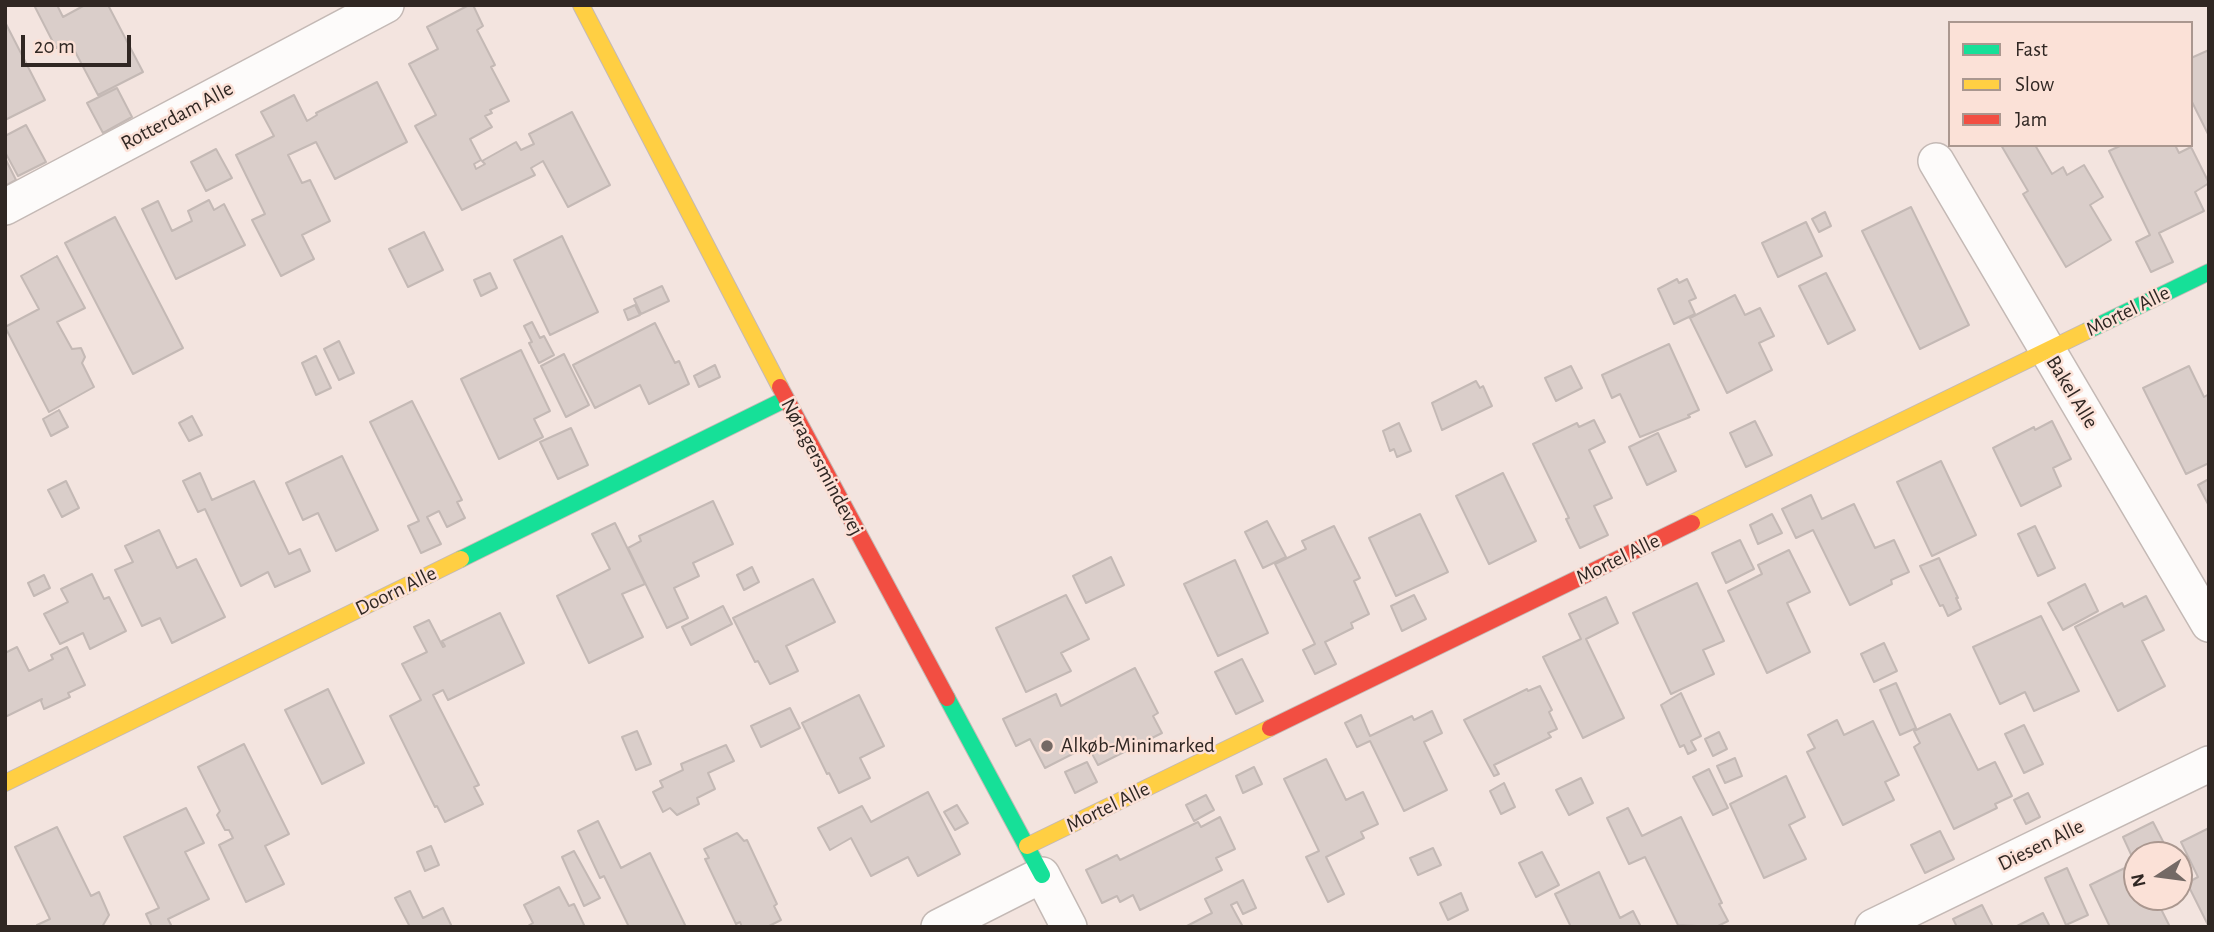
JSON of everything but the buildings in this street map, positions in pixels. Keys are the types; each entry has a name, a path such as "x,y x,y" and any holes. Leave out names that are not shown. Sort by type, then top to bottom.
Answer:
{"street":[{"name":"Rotterdam Alle","path":"5,207 386,5"},
{"name":"Nøragersmindevej","path":"581,5 786,399 1069,927"},
{"name":"Bakel Alle","path":"1936,161 2209,624"},
{"name":"Mortel Alle","path":"1035,861 2048,350 2209,272"},
{"name":"Doorn Alle","path":"5,782 786,399"},
{"name":"Diesen Alle","path":"1873,927 2209,764"},
{"path":"939,927 1035,861"}],"traffic: fast":[{"path":"2087,331 2209,272"},
{"path":"461,559 786,399"},
{"path":"947,698 1042,875"}],"traffic: slow":[{"path":"581,5 780,387"},
{"path":"1692,523 2087,331"},
{"path":"5,783 461,559"},
{"path":"1027,846 1270,728"}],"traffic: jam":[{"path":"780,387 947,698"},
{"path":"1270,728 1692,523"}],"place":[{"name":"Alkøb-Minimarked","path":"1047,746"}]}
